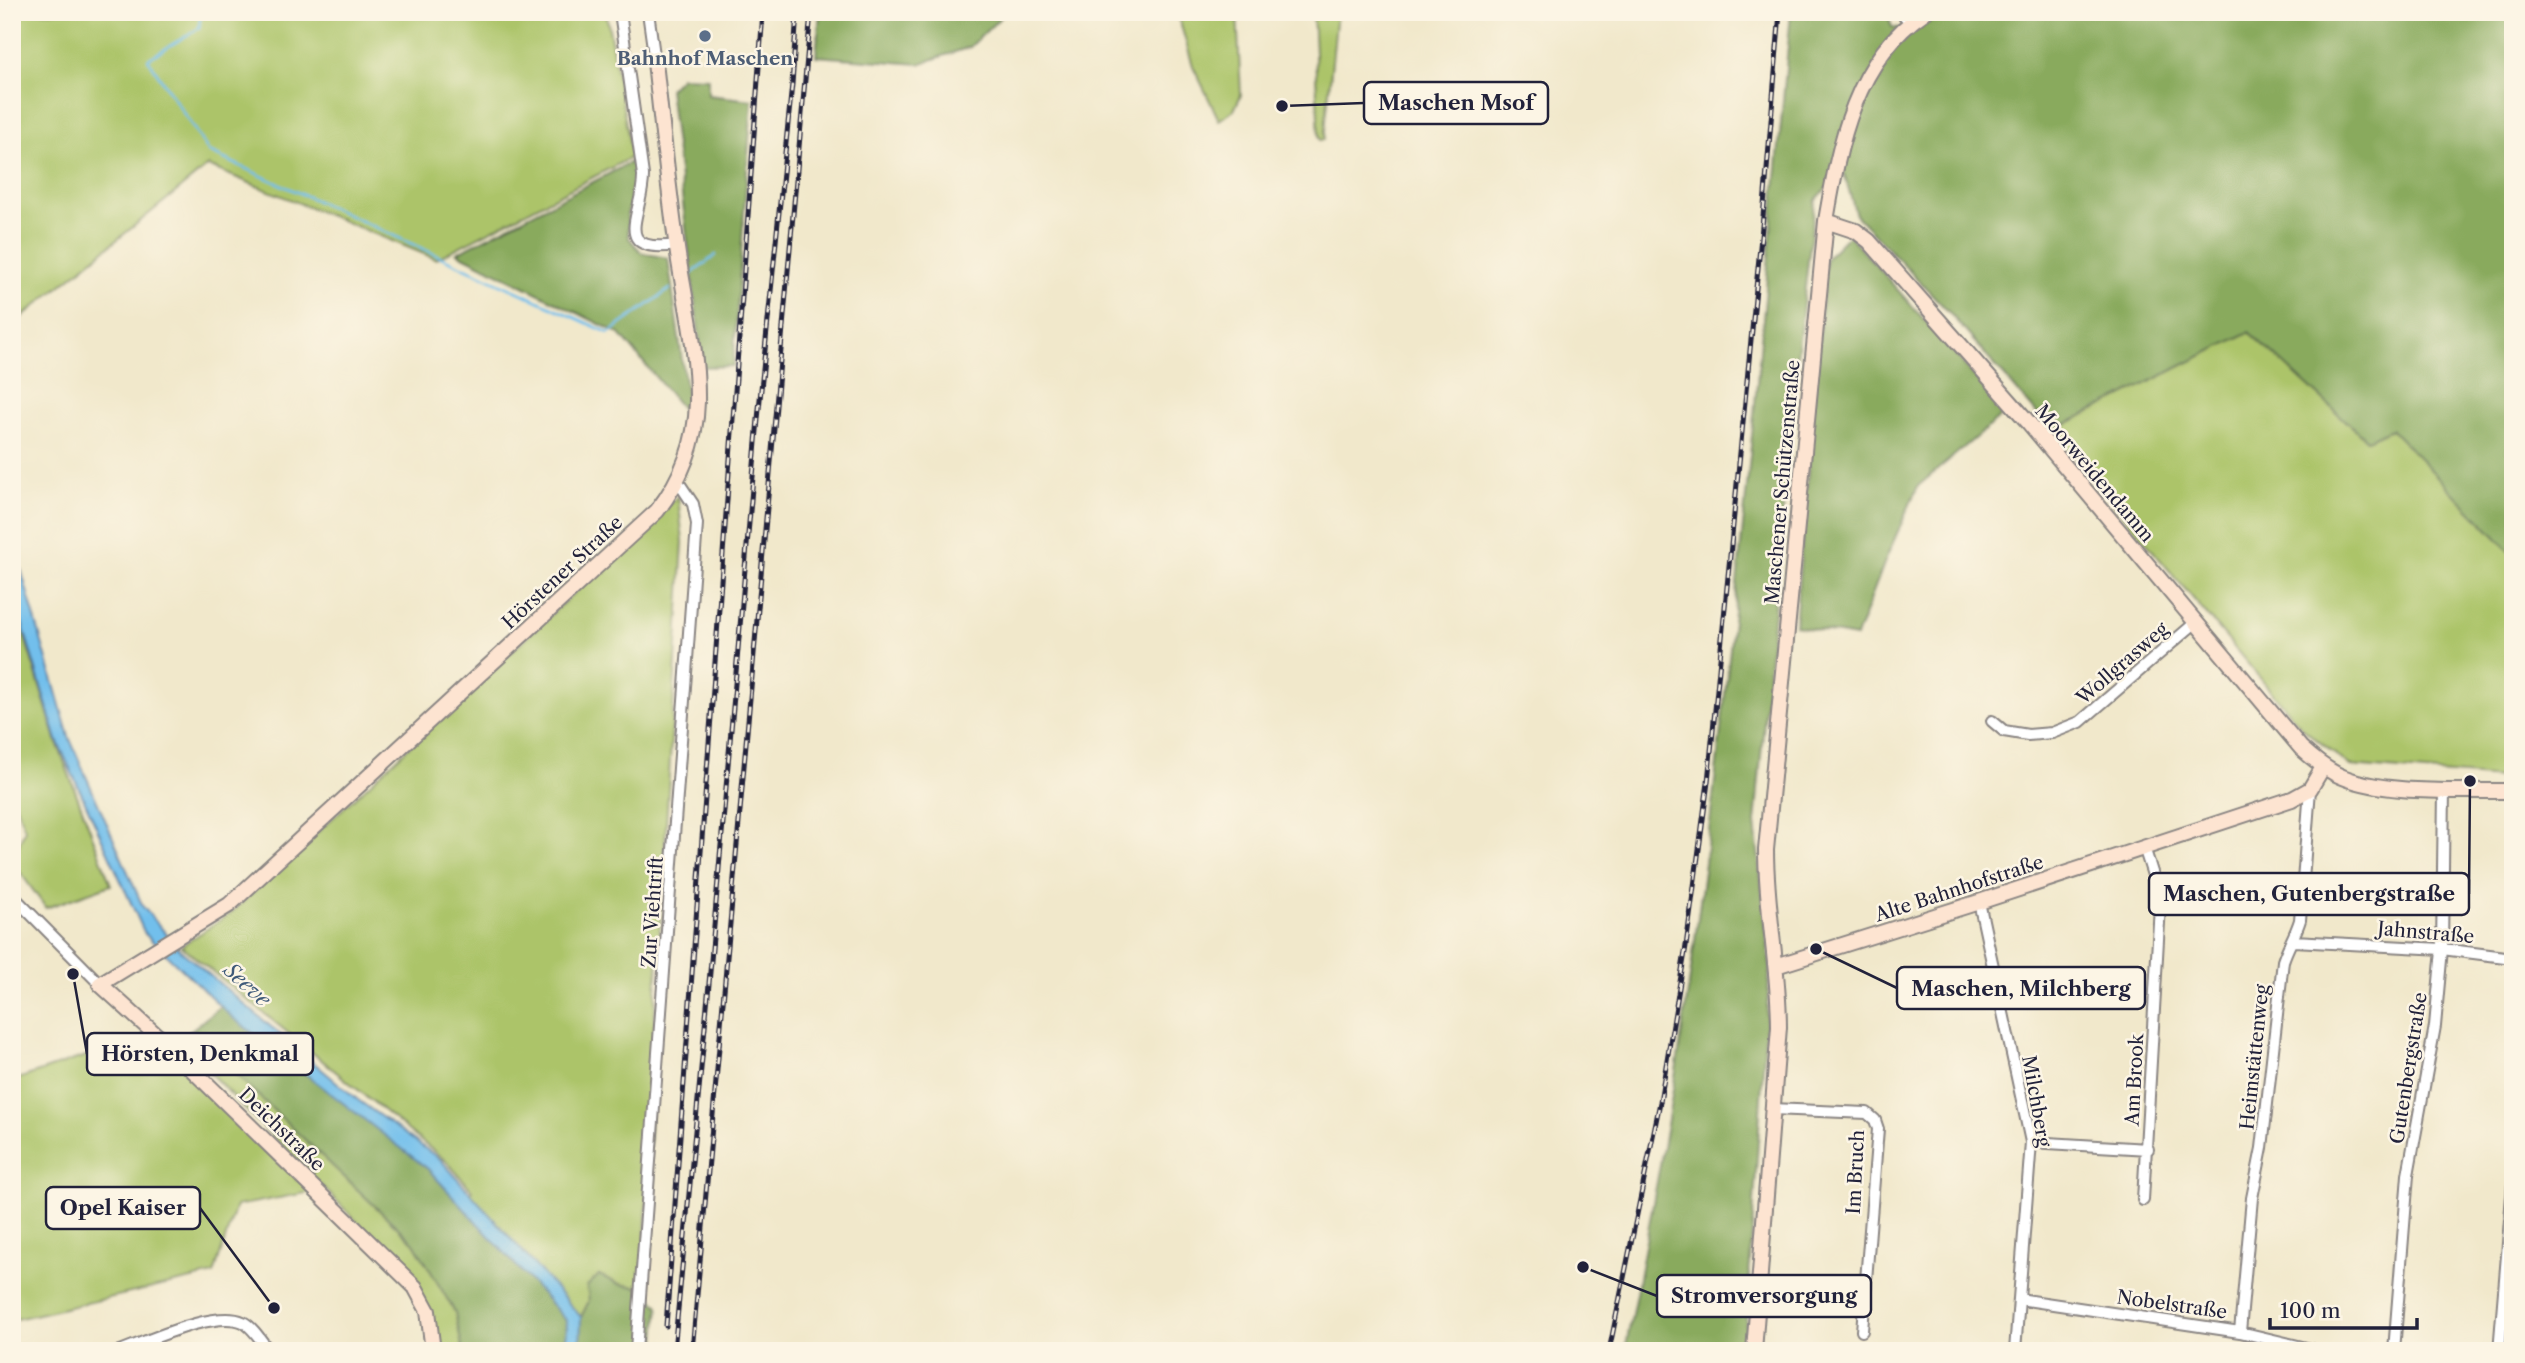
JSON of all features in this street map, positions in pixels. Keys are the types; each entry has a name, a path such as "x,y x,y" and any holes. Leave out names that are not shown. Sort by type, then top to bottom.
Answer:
{"street":[{"path":"620,12 644,189 634,217 633,229 638,240 648,246 677,245"},
{"name":"Hörstener Straße","path":"100,984 229,905 657,511 677,480 693,433 697,402 648,12"},
{"name":"Maschener Schützenstraße","path":"1776,966 1767,898 1766,850 1826,221 1840,146 1861,87 1906,17 1925,12"},
{"name":"Moorweidendamm","path":"1826,221 1856,231 1869,241 2029,424 2301,748 2323,767"},
{"name":"Zur Viehtrift","path":"636,1351 697,524 693,504 677,480"},
{"name":"Wollgrasweg","path":"1992,721 2004,732 2028,735 2052,733 2080,722 2195,623"},
{"path":"2310,789 2323,767 2339,776 2390,788 2513,791"},
{"name":"Alte Bahnhofstraße","path":"1776,966 2292,799 2310,789"},
{"name":"Heimstättenweg","path":"2240,1332 2252,1198 2262,1148 2283,961 2287,949 2294,941 2300,920 2310,789"},
{"name":"Gutenbergstraße","path":"2394,1351 2408,1175 2435,1026 2442,949 2444,789"},
{"name":"Am Brook","path":"2143,1200 2160,905 2144,847"},
{"name":"Deichstraße","path":"12,895 100,984 194,1071 415,1287 428,1311 433,1351"},
{"name":"Milchberg","path":"1979,902 2031,1142 2015,1351"},
{"name":"Jahnstraße","path":"2294,941 2442,949 2513,958"},
{"path":"1754,1351 1779,1027 1776,966"},
{"name":"Im Bruch","path":"1772,1109 1867,1113 1875,1120 1878,1129 1862,1331"},
{"name":"Am Brook","path":"2031,1142 2148,1149"},
{"path":"2499,1351 2513,1183"},
{"name":"Nobelstraße","path":"2019,1299 2240,1332 2319,1351"},
{"path":"120,1351 205,1321 225,1319 243,1322 269,1351"}],"green space":[{"path":"12,12 606,12 632,157 436,259 208,166 12,325"},
{"path":"820,12 1006,12 970,47 919,64 816,56"},
{"path":"1177,12 1237,12 1241,95 1234,110 1219,120 1193,66"},
{"path":"1313,12 1337,12 1324,140 1319,137"},
{"path":"1791,12 1887,12 1892,27 1914,30 1947,12 2513,12 2513,554 2391,429 2367,440 2249,332 2052,431 1947,310 1856,215 1843,170 1815,201 1796,366 1755,823 1770,964 1744,1351 1625,1351 1676,1071 1706,857 1746,495"},
{"path":"681,77 708,78 708,95 752,100 733,366 703,367 669,89"},
{"path":"633,161 638,185 627,214 629,238 642,253 668,258 687,397 683,410 620,334 457,253"},
{"path":"1849,235 2006,412 1918,486 1856,637 1795,626 1826,258"},
{"path":"2249,332 2367,440 2391,429 2513,554 2513,779 2350,766 2302,728 2052,431"},
{"path":"678,496 683,542 655,1010 643,1288 619,1284 589,1301 581,1317 470,1193 472,1190 447,1162 181,946 231,913"},
{"path":"12,595 56,740 111,885 46,908 12,861 25,829 12,796"},
{"path":"221,1006 428,1169 567,1321 566,1351 463,1351 455,1312 414,1243 190,1031"},
{"path":"190,1031 414,1243 455,1312 463,1351 437,1351 411,1276 179,1042"},
{"path":"148,1035 317,1191 236,1206 214,1274 12,1320 12,1081"},
{"path":"599,1275 619,1284 643,1288 659,1306 655,1351 579,1351 581,1317 589,1301 587,1286"}],"water":[{"path":"12,538 69,737 143,907 180,950 358,1100 441,1160 581,1317 580,1351 566,1351 567,1321 428,1169 232,1017 145,934 57,740 12,589"}],"waterway":[{"path":"201,12 199,28 148,59 209,152 609,333 670,289"},
{"path":"691,274 716,255"}],"railway":[{"path":"666,1326 763,12"},
{"path":"674,1351 797,12"},
{"path":"692,1351 811,12"},
{"path":"1609,1351 1660,1102 1686,946 1708,782 1764,206 1780,12"}],"place":[{"name":"Bahnhof Maschen","path":"705,36"},
{"name":"Maschen Msof","path":"1282,106"},
{"name":"Maschen, Gutenbergstraße","path":"2470,781"},
{"name":"Maschen, Milchberg","path":"1816,949"},
{"name":"Hörsten, Denkmal","path":"73,974"},
{"name":"Stromversorgung","path":"1583,1267"},
{"name":"Opel Kaiser","path":"274,1308"}],"water label":[{"name":"Seeve","path":"247,985"}]}
